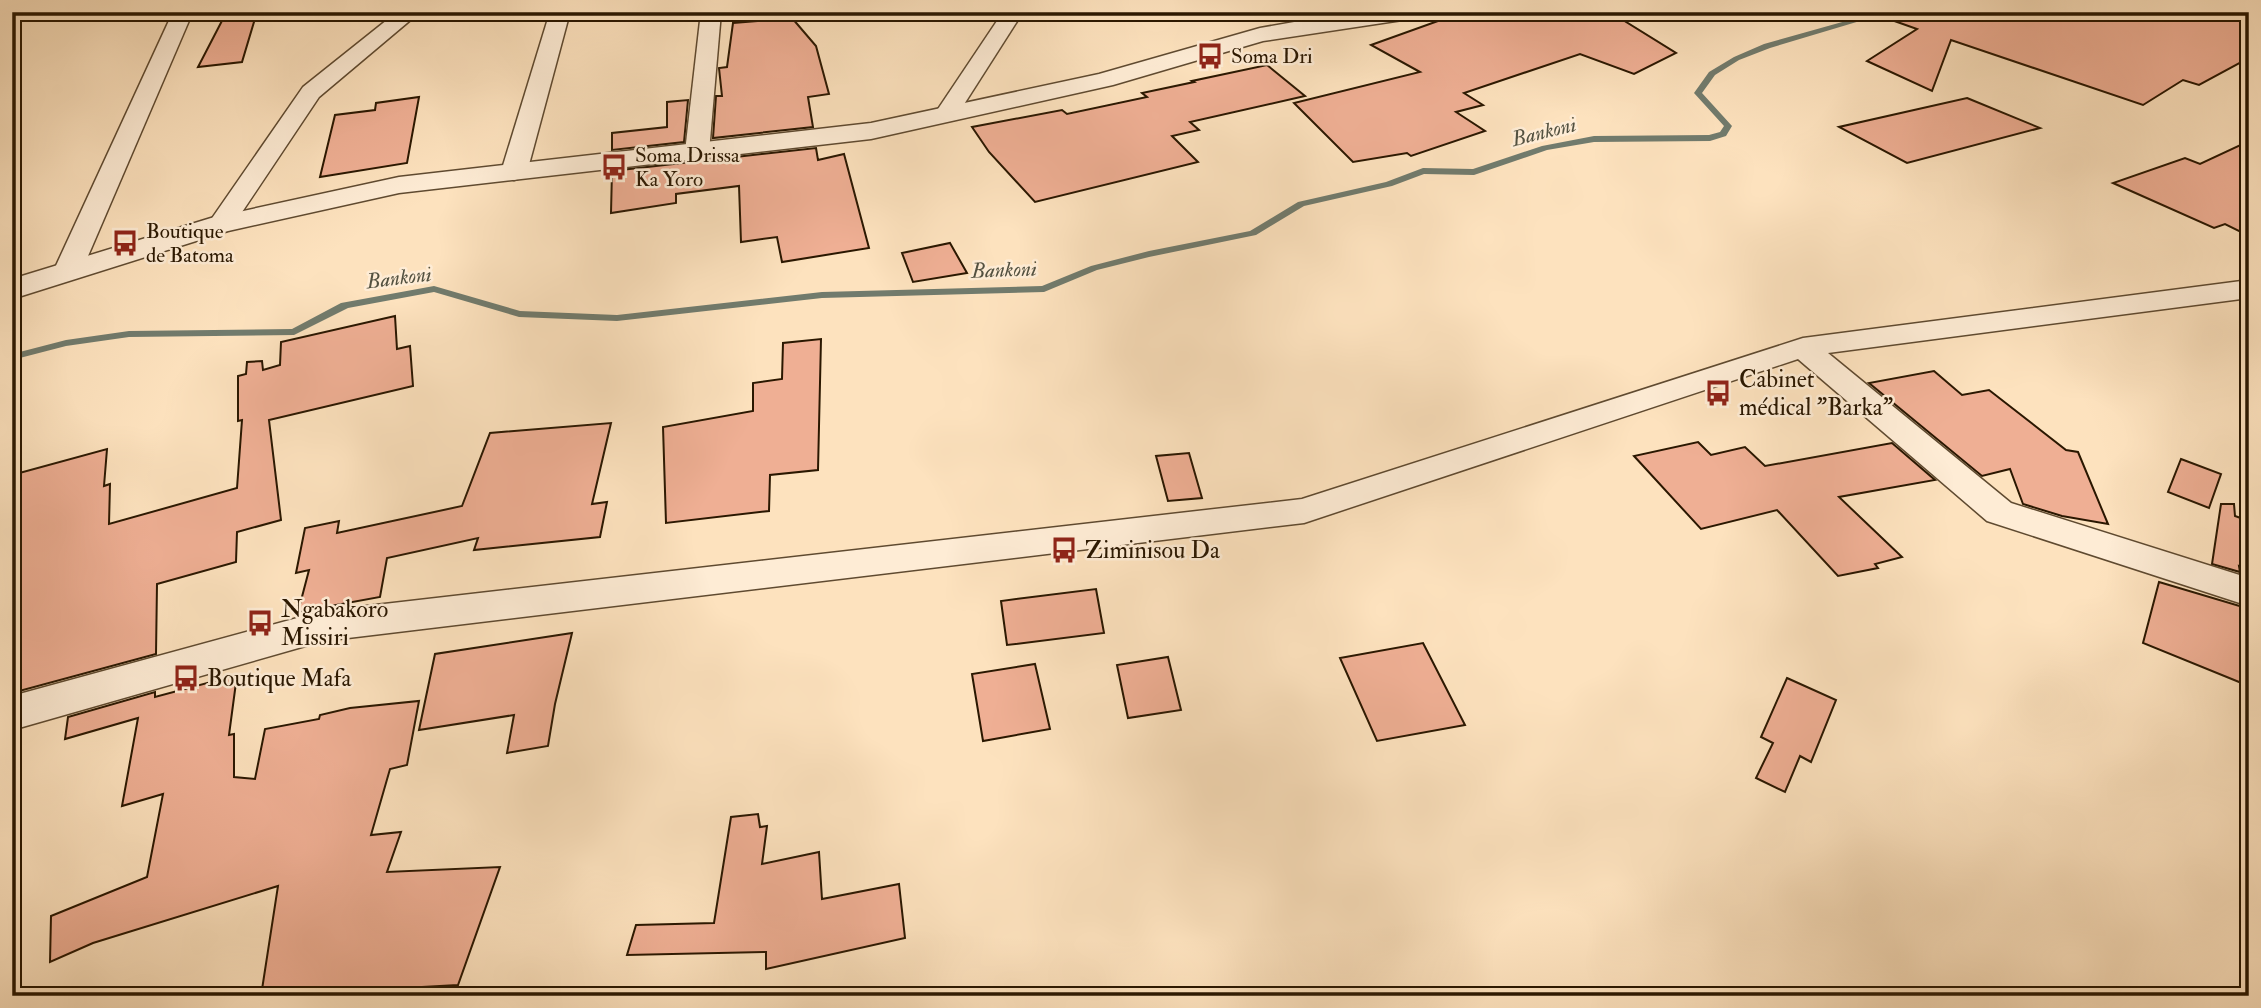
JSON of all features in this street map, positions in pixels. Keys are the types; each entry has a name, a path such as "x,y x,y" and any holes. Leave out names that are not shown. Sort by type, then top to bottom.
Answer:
{"street":[{"path":"220,225 311,92 410,12"},
{"path":"514,172 560,12"},
{"path":"697,152 711,12"},
{"path":"946,115 1013,12"},
{"path":"12,290 68,270 220,225 399,185 871,131 1104,80 1260,35 1409,12"},
{"path":"68,270 181,16"},
{"path":"12,713 323,626 1304,511 1803,347 2249,289"},
{"path":"1803,347 1999,512 2249,592"}],"building":[{"path":"257,12 242,62 198,67 225,15"},
{"path":"1463,12 1610,12 1676,53 1634,74 1580,54 1464,93 1483,105 1456,112 1485,131 1411,156 1407,153 1353,162 1294,103 1420,72 1371,45"},
{"path":"1887,12 2064,12 2100,21 2129,12 2249,12 2249,58 2199,85 2183,80 2143,105 1951,40 1932,91 1867,61 1917,29 1886,18"},
{"path":"792,18 816,46 829,94 808,97 813,127 713,138 716,96 722,96 719,68 727,67 733,23"},
{"path":"1267,65 1305,96 1190,122 1199,130 1172,136 1198,162 1035,202 989,152 972,127 1062,110 1067,114 1147,97 1142,93"},
{"path":"419,97 407,163 320,177 335,115 375,110 376,103"},
{"path":"1967,98 2040,128 1907,163 1839,127"},
{"path":"688,100 684,142 612,150 612,133 667,127 667,102"},
{"path":"2249,141 2249,236 2225,224 2214,228 2113,183 2185,158 2200,164"},
{"path":"816,148 818,160 844,154 869,248 782,262 777,237 741,242 739,186 676,194 676,203 611,213 612,171"},
{"path":"950,243 967,273 913,282 902,253"},
{"path":"395,316 397,349 410,346 413,386 269,420 281,520 237,532 236,562 157,584 156,654 12,693 12,475 107,449 104,486 110,484 109,524 237,488 242,420 238,421 238,376 246,374 247,362 262,361 263,370 280,365 281,342"},
{"path":"821,339 818,470 770,475 769,511 666,523 663,427 753,411 753,383 782,379 783,343"},
{"path":"1934,371 1962,395 1989,390 2066,450 2078,452 2108,524 2062,516 2023,504 2010,469 1982,476 1869,383"},
{"path":"611,423 592,504 607,502 600,537 474,550 478,538 387,558 380,597 298,612 309,570 296,573 305,528 339,521 337,533 462,506 490,433"},
{"path":"1698,442 1711,455 1745,447 1765,466 1892,443 1935,480 1839,497 1902,557 1875,564 1878,568 1838,576 1777,510 1701,529 1634,456"},
{"path":"1189,453 1202,498 1168,501 1156,456"},
{"path":"2181,459 2221,474 2209,508 2168,492"},
{"path":"2221,504 2234,504 2235,516 2249,521 2249,569 2239,566 2240,572 2212,564"},
{"path":"2159,582 2243,607 2245,633 2249,635 2244,684 2143,643"},
{"path":"1096,589 1104,633 1007,645 1001,601"},
{"path":"572,633 548,746 507,753 514,715 419,730 435,654"},
{"path":"1423,643 1465,725 1377,741 1340,658"},
{"path":"1168,657 1181,710 1128,718 1117,665"},
{"path":"1035,664 1050,729 983,741 972,674"},
{"path":"237,675 229,735 234,734 234,777 255,779 265,729 319,719 320,715 350,708 419,701 407,765 390,769 371,835 401,832 387,872 500,867 458,985 350,991 348,996 261,996 278,886 93,943 50,962 51,916 147,877 163,794 122,806 138,718 65,739 68,717 155,692 155,697"},
{"path":"1787,678 1836,700 1811,762 1800,756 1785,792 1756,778 1773,743 1761,737"},
{"path":"758,814 760,827 767,826 762,864 819,852 822,899 899,884 905,938 766,969 766,952 627,955 636,925 714,923 731,817"}],"waterway":[{"name":"Bankoni","path":"12,357 66,343 129,334 294,332 345,305 434,289 519,314 617,318 822,295 1044,289 1094,268 1253,233 1301,204 1389,184 1423,171 1474,172 1545,148 1594,139 1710,138 1723,134 1728,126 1698,93 1720,68 1767,46 1887,12"}],"place":[{"name":"Soma Dri","path":"1210,56"},
{"name":"Soma Drissa Ka Yoro","path":"614,167"},
{"name":"Boutique de Batoma","path":"125,243"},
{"name":"Cabinet médical \"Barka\"","path":"1718,393"},
{"name":"Ziminisou Da","path":"1064,550"},
{"name":"Ngabakoro Missiri","path":"260,623"},
{"name":"Boutique Mafa","path":"186,678"}]}
